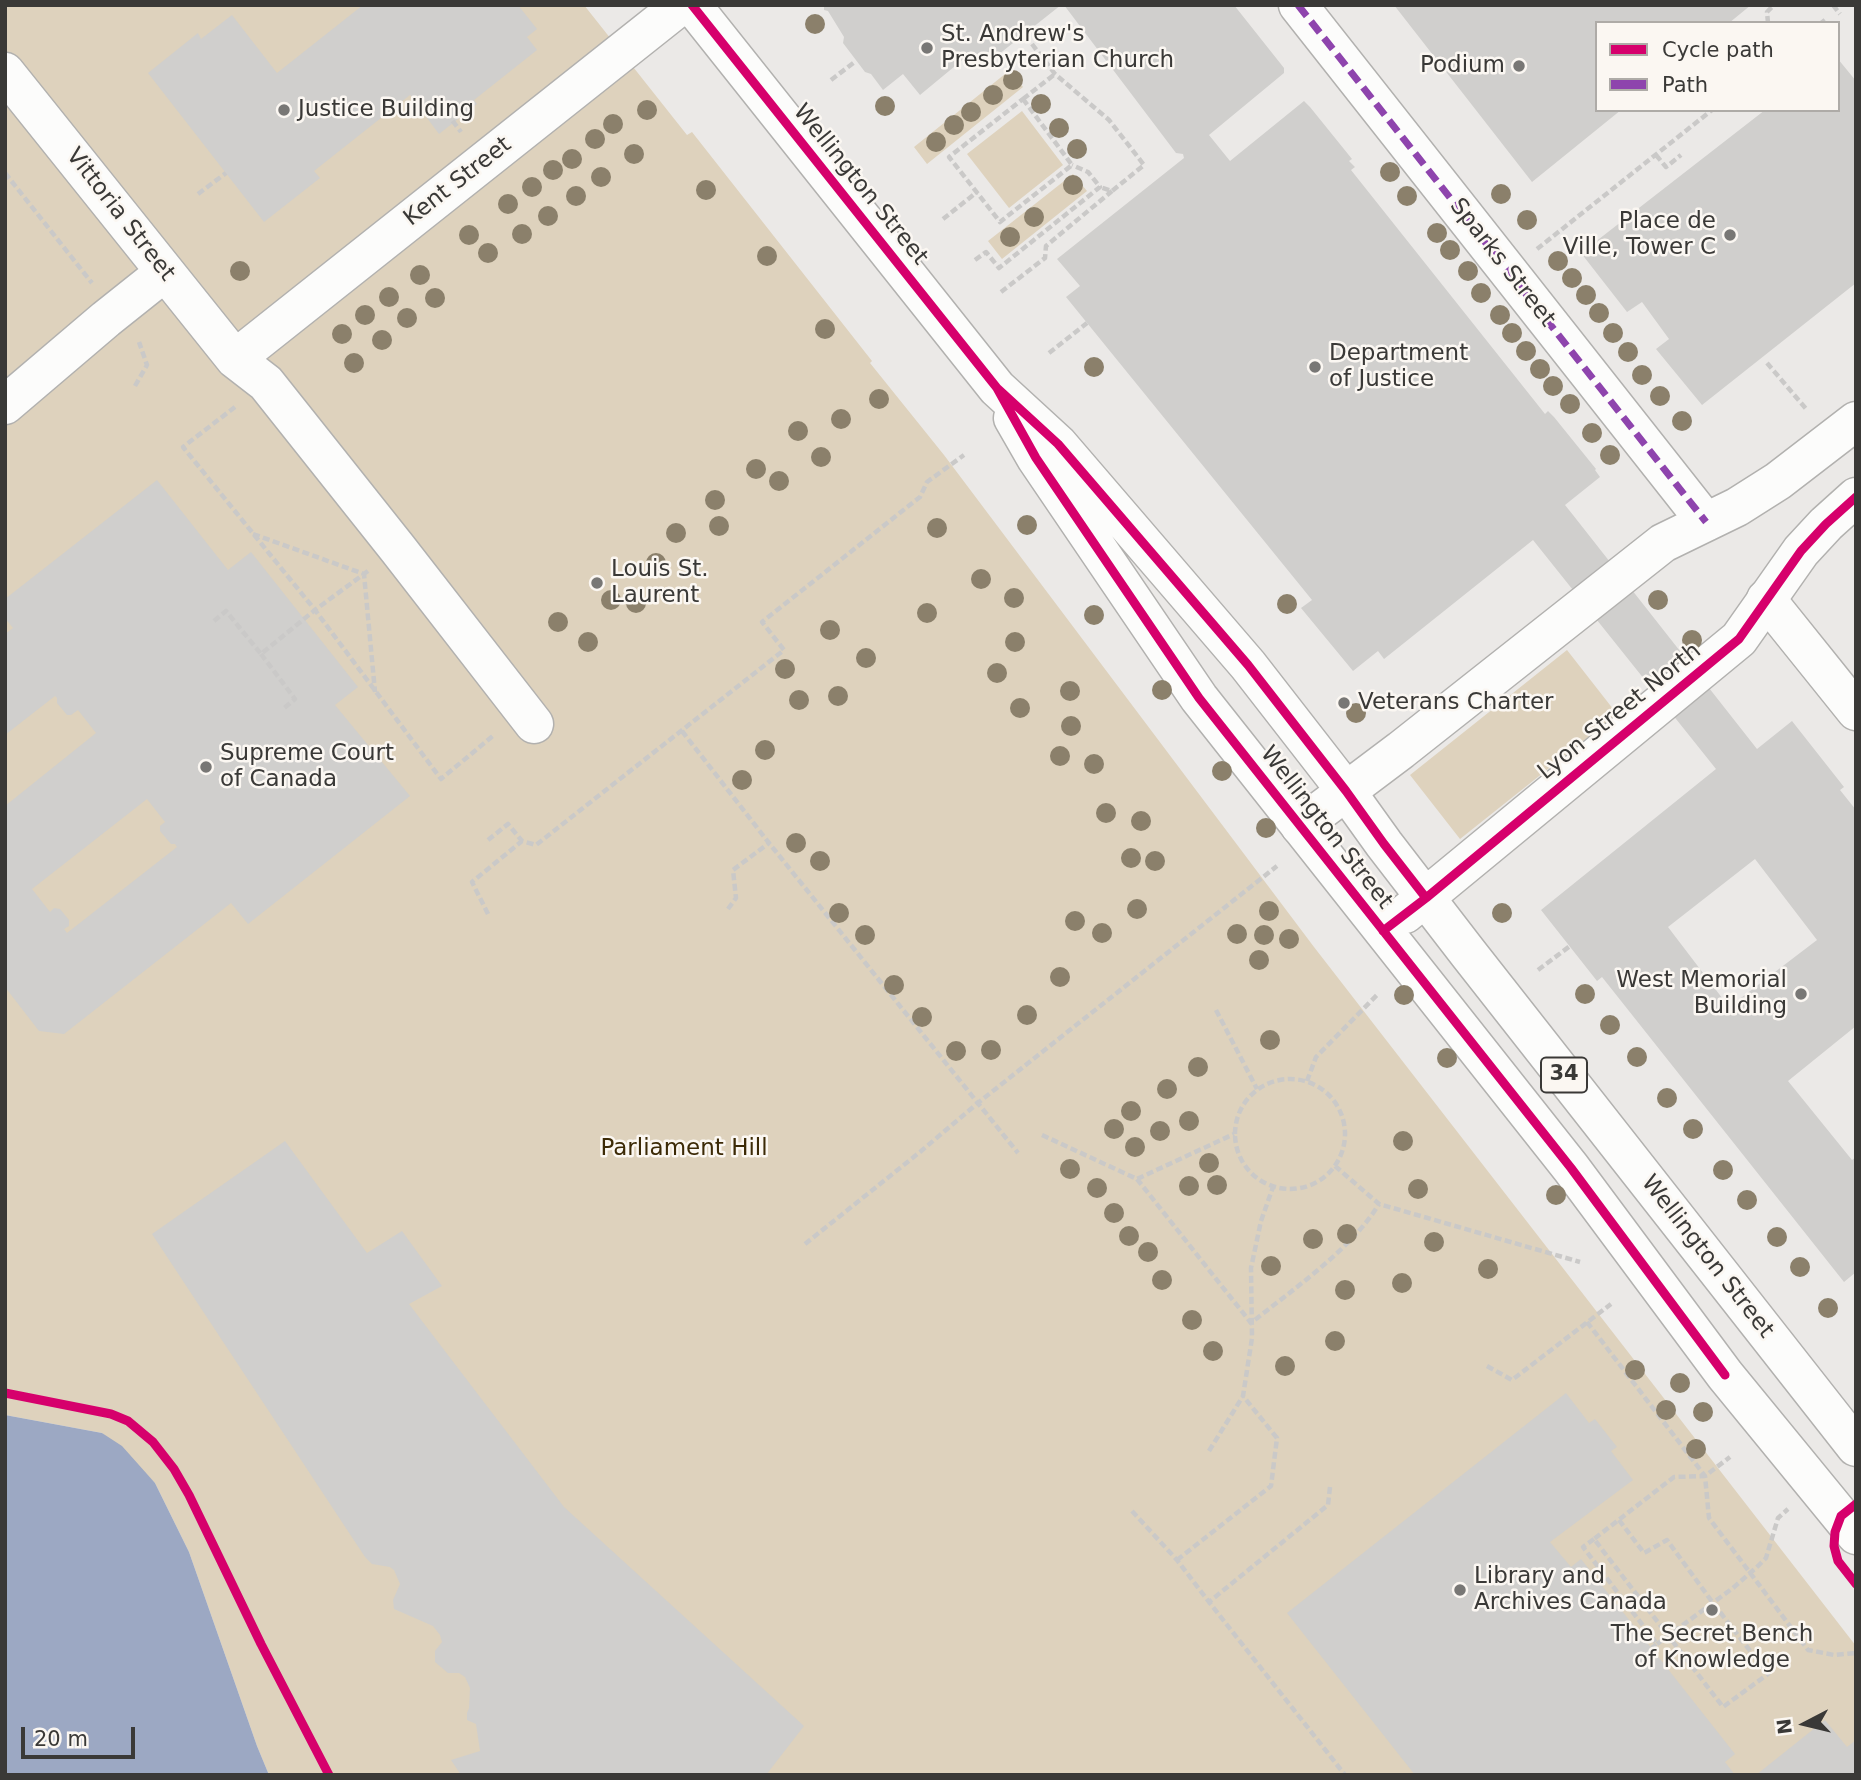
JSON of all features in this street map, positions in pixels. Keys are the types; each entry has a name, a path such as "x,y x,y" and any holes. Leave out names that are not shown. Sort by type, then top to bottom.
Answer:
{"main road":[{"name":"Kent Street","path":"235,359 681,5"},
{"name":"Wellington Street","path":"692,5 998,388 1058,444 1248,665 1384,844 1856,1447"},
{"name":"Sparks Street","path":"1298,5 1706,522"},
{"name":"Vittoria Street","path":"5,72 235,359 265,383 534,724"},
{"path":"5,405 165,272"},
{"name":"Wellington Street","path":"998,388 1036,458 1199,698 1571,1168 1725,1375 1851,1518"},
{"path":"1300,826 1401,750 1663,543 1737,506 1778,481 1856,421"},
{"name":"Lyon Street North","path":"1383,931 1739,639 1801,551 1856,497"},
{"path":"1766,599 1856,711"}],"path":[{"path":"1768,21 1767,12 1774,5"},
{"path":"1833,5 1840,14"},
{"path":"1001,292 1045,258 1046,246 1144,165 1109,120 1055,74 1032,44"},
{"path":"831,80 856,61"},
{"path":"1055,74 949,157 1000,222 1072,165"},
{"path":"1023,99 1072,165 1088,172 1100,187 1112,191"},
{"path":"440,104 461,133"},
{"path":"1541,246 1710,112"},
{"path":"1656,155 1666,167 1681,155"},
{"path":"5,173 139,342 147,365 135,386"},
{"path":"198,194 226,173"},
{"path":"975,260 986,252 999,268 1100,187"},
{"path":"943,219 977,192"},
{"path":"1049,353 1087,323"},
{"path":"1767,363 1810,413"},
{"path":"238,405 183,447 315,610 441,779 495,735"},
{"path":"488,840 508,824 522,841 536,845 783,650 762,622 920,497 927,482 964,455"},
{"path":"253,534 364,574"},
{"path":"261,654 398,549"},
{"path":"364,574 375,693"},
{"path":"214,621 226,611 261,654 295,699 282,709"},
{"path":"682,731 1018,1153"},
{"path":"488,914 472,881 522,841"},
{"path":"728,909 736,898 733,870 769,843"},
{"path":"805,1244 1277,866"},
{"path":"1538,970 1570,946"},
{"path":"1307,1081 1315,1057 1377,995"},
{"path":"1216,1010 1257,1088"},
{"path":"1290,1078 1307,1081 1323,1088 1335,1101 1343,1116 1346,1133 1343,1150 1324,1179 1308,1187 1273,1187 1258,1179 1245,1167 1234,1134 1237,1117 1245,1101 1257,1088 1272,1081 1290,1078"},
{"path":"1137,1179 1234,1134"},
{"path":"1042,1135 1137,1179 1251,1322"},
{"path":"1335,1166 1379,1204 1580,1262"},
{"path":"1209,1451 1243,1396 1252,1338 1251,1268 1261,1220 1273,1187"},
{"path":"1251,1322 1346,1245 1369,1220 1379,1204"},
{"path":"1487,1366 1512,1380 1611,1304"},
{"path":"1587,1322 1705,1476 1709,1518 1808,1650 1834,1655 1856,1653"},
{"path":"1177,1560 1271,1486 1277,1438 1243,1396"},
{"path":"1657,1644 1583,1547 1674,1477 1705,1476 1730,1457"},
{"path":"1209,1601 1328,1505 1330,1487"},
{"path":"1652,1648 1750,1575 1766,1558 1778,1518 1794,1504"},
{"path":"1132,1511 1177,1560 1345,1775"},
{"path":"1594,1539 1723,1707 1769,1674 1667,1540 1644,1552 1619,1520"}],"green space":[{"name":"Parliament Hill","path":"5,5 584,5 687,135 692,132 872,361 870,363 944,455 1314,947 1856,1646 1856,1775 269,1775 189,1552 155,1483 102,1433 5,1415"},
{"path":"1010,70 1023,87 927,164 914,147"},
{"path":"1022,111 1063,165 1009,208 967,154"},
{"path":"1073,174 1087,191 1002,259 988,241"},
{"path":"1567,650 1617,714 1460,839 1410,775"}],"water":[{"path":"5,1415 102,1433 122,1446 155,1483 189,1552 269,1775 5,1775"}],"building":[{"name":"Justice Building","path":"363,5 518,5 537,29 527,37 537,50 474,100 477,104 439,134 410,95 314,171 320,178 264,222 148,73 198,33 201,39 232,15 277,73"},
{"name":"St. Andrew's Presbyterian Church","path":"824,5 1061,5 984,66 972,52 920,95 903,74 883,90 843,43 844,37 828,11 824,10"},
{"path":"1064,5 1234,5 1284,68 1284,73 1209,135 1230,161 1304,101 1310,107 1352,159 1349,161 1355,167 1351,170 1545,414 1548,411 1554,417 1596,469 1600,477 1565,505 1757,749 1792,721 1844,787 1840,790 1856,810 1856,1026 1788,1081 1852,1160 1856,1157 1856,1272 1844,1282 1602,977 1597,981 1541,910 1716,769 1533,540 1384,659 1378,651 1353,671 1301,608 1312,600 1066,297 1080,286 1057,259 1184,158 1183,154 1176,153","holes":["1755,859 1817,940 1729,1007 1668,927"]},
{"name":"Podium","path":"1394,5 1751,5 1731,21 1595,21 1595,112 1619,112 1532,182"},
{"name":"Place de Ville, Tower C","path":"1840,61 1856,81 1856,283 1702,405 1656,349 1669,339 1642,302 1627,312 1581,253 1762,112 1840,112"},
{"name":"Supreme Court of Canada","path":"157,480 228,570 251,552 358,687 335,705 410,796 248,924 231,903 64,1034 39,1031 5,987 5,806 96,733 78,710 67,715 55,696 5,735 5,634 13,628 5,618 5,599","holes":["147,799 165,822 160,826 160,831 177,847 67,933 64,929 69,926 69,920 60,909 54,908 50,912 32,889"]},
{"path":"285,1141 367,1253 402,1231 442,1286 409,1304 564,1507 804,1726 766,1775 461,1775 451,1760 480,1751 476,1724 467,1720 470,1688 465,1677 459,1673 448,1673 435,1662 435,1651 442,1642 433,1626 394,1609 393,1600 400,1584 394,1570 372,1564 365,1557 152,1234"},
{"name":"Library and Archives Canada","path":"1566,1393 1589,1423 1595,1419 1617,1447 1611,1451 1633,1480 1550,1542 1571,1567 1581,1559 1735,1754 1725,1762 1735,1775 1415,1775 1287,1613"},
{"path":"1825,1720 1847,1747 1856,1740 1856,1775 1756,1775"}],"marked path":[{"path":"1298,5 1706,522"}],"cycle path":[{"path":"692,5 997,388 1058,444 1248,665 1426,898"},
{"path":"997,388 1036,458 1199,698 1571,1168 1725,1375"},
{"path":"1383,931 1739,639 1801,551 1856,497"},
{"path":"5,1393 111,1414 128,1421 153,1442 174,1469 189,1495 261,1644 329,1775"},
{"path":"1856,1504 1841,1516 1835,1532 1834,1546 1838,1561 1856,1584"}],"place":[{"name":"St. Andrew's Presbyterian Church","path":"927,48"},
{"name":"Podium","path":"1519,66"},
{"name":"Justice Building","path":"284,110"},
{"name":"Place de Ville, Tower C","path":"1730,235"},
{"name":"Department of Justice","path":"1315,367"},
{"name":"Louis St. Laurent","path":"597,583"},
{"name":"Veterans Charter","path":"1344,703"},
{"name":"Supreme Court of Canada","path":"206,767"},
{"name":"West Memorial Building","path":"1801,994"},
{"name":"Library and Archives Canada","path":"1460,1590"},
{"name":"The Secret Bench of Knowledge","path":"1712,1610"}]}
